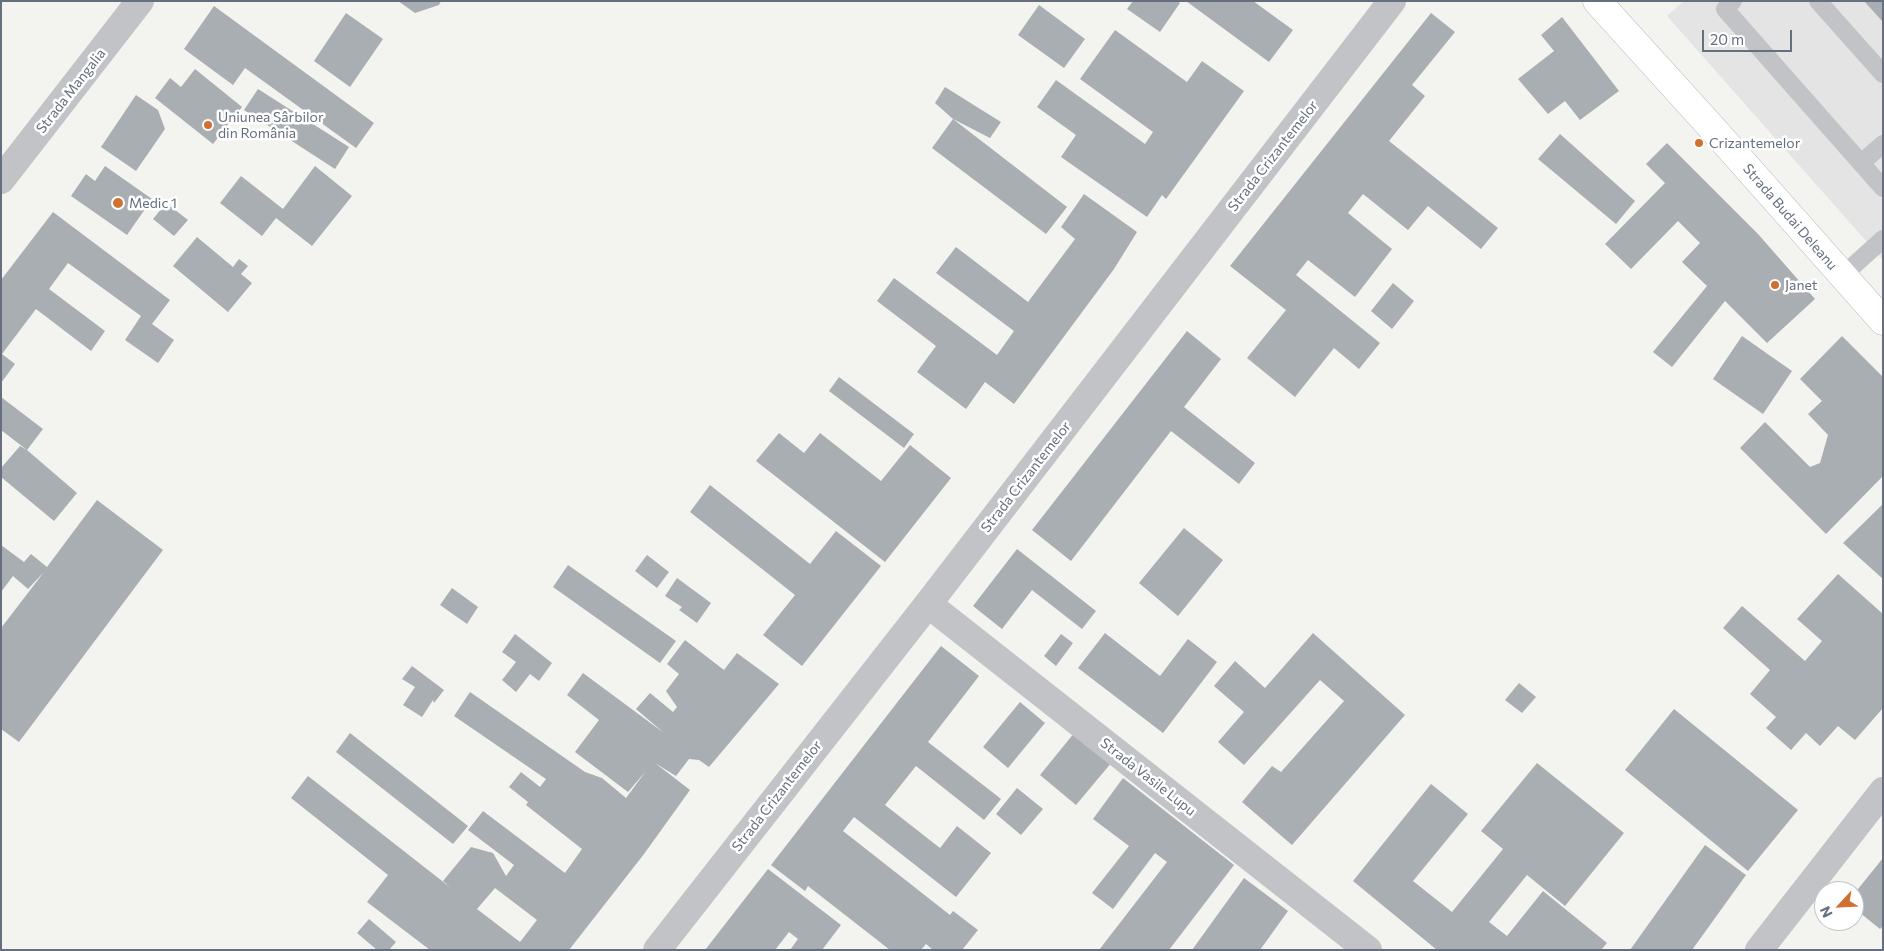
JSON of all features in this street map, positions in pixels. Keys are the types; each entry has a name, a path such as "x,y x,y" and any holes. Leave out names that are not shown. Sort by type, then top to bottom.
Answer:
{"main road":[{"name":"Strada Budai Deleanu","path":"1596,1 1713,129 1883,321"}],"street":[{"name":"Strada Mangalia","path":"1,180 140,1"},
{"name":"Strada Crizantemelor","path":"657,950 928,604 1392,1"},
{"name":"Strada Vasile Lupu","path":"928,604 1368,950"},
{"path":"1759,950 1883,791"}],"lane":[{"path":"1733,1 1725,9 1883,188"},
{"path":"1818,1 1883,74"},
{"path":"1861,163 1883,144"},
{"path":"1842,276 1883,239"}],"shaded area":[{"path":"1684,1 1883,1 1883,260 1667,16"}],"building":[{"path":"398,1 441,1 439,5 415,13"},
{"path":"1133,1 1177,1 1180,3 1160,32 1127,9"},
{"path":"1186,1 1253,1 1293,30 1269,62"},
{"path":"1864,1 1883,1 1883,22"},
{"path":"1039,5 1085,39 1064,68 1018,35"},
{"path":"214,6 374,123 356,148 245,68 233,85 184,49"},
{"path":"346,13 383,39 350,87 314,61"},
{"path":"1431,13 1455,32 1412,85 1425,96 1389,141 1498,228 1481,249 1428,206 1408,230 1363,194 1348,213 1392,249 1355,297 1308,260 1296,275 1380,343 1359,369 1334,348 1295,397 1247,358 1286,310 1230,266"},
{"path":"1562,17 1619,91 1580,120 1565,101 1548,114 1518,79 1554,51 1541,35"},
{"path":"1115,30 1187,82 1202,61 1244,91 1166,199 1162,195 1147,217 1061,157 1076,135 1037,107 1056,80 1145,144 1153,132 1080,79"},
{"name":"Uniunea Sârbilor din România","path":"195,69 242,107 213,144 155,98 170,78 181,87"},
{"path":"945,87 1001,122 990,138 953,119 935,103"},
{"path":"258,89 349,147 335,169 244,110"},
{"path":"136,95 158,110 165,129 136,171 101,147"},
{"path":"953,119 1067,207 1046,234 932,148"},
{"path":"1560,134 1635,201 1616,224 1538,159"},
{"path":"1667,143 1758,234 1815,299 1767,343 1725,301 1672,367 1653,352 1707,286 1682,262 1700,243 1678,221 1631,269 1605,244 1665,183 1646,164"},
{"path":"105,166 152,199 127,235 71,196 86,174 95,181"},
{"path":"315,166 352,196 312,246 276,218 262,236 220,203 241,176 283,209"},
{"path":"1084,194 1137,232 1114,269 1014,404 985,382 966,409 917,372 936,346 877,301 894,278 997,355 1014,331 936,273 956,247 1028,302 1075,239 1061,227"},
{"path":"166,203 188,220 174,236 153,219"},
{"path":"53,212 170,300 152,324 174,340 158,363 125,340 141,316 68,263 49,289 105,331 91,351 36,309 2,354 15,364 1,383 1,280"},
{"path":"197,237 233,267 239,259 248,266 241,274 252,283 228,312 173,266"},
{"path":"1393,283 1414,301 1392,329 1371,311"},
{"path":"1187,331 1221,359 1184,407 1255,463 1239,484 1171,431 1071,561 1032,530"},
{"path":"1742,336 1792,371 1763,414 1713,379"},
{"path":"1842,336 1883,377 1883,476 1826,534 1740,448 1765,422 1810,467 1820,463 1828,435 1808,414 1822,401 1800,379"},
{"path":"839,377 914,434 904,448 829,391"},
{"path":"1,397 43,429 27,450 1,430"},
{"path":"779,433 804,453 820,433 881,481 910,445 951,478 885,562 756,461"},
{"path":"20,446 77,493 54,521 1,477 1,468"},
{"path":"710,485 810,564 836,531 881,566 802,666 763,635 795,595 690,512"},
{"path":"97,500 163,550 19,742 1,729 1,628 44,572 28,589 13,576 1,592 1,545 24,562 31,554 47,567"},
{"path":"1883,504 1883,579 1843,543"},
{"path":"1184,528 1223,560 1178,616 1139,583"},
{"path":"1017,549 1096,611 1082,629 1032,590 1002,629 973,606"},
{"path":"647,555 669,572 657,588 635,571"},
{"path":"568,565 676,641 660,663 553,587"},
{"path":"1838,574 1883,614 1883,708 1855,740 1838,726 1820,746 1806,733 1791,750 1766,728 1776,717 1750,694 1770,670 1723,628 1742,606 1805,661 1822,641 1797,619"},
{"path":"677,578 711,603 697,623 679,610 682,607 665,596"},
{"path":"452,588 478,607 467,624 440,605"},
{"path":"1105,633 1160,676 1188,639 1217,662 1163,733 1078,668"},
{"path":"1313,633 1405,715 1292,845 1242,802 1272,766 1281,772 1344,701 1320,680 1244,765 1218,742 1244,712 1214,686 1235,661 1265,688"},
{"path":"515,634 552,663 539,681 530,674 516,692 502,680 516,662 502,652"},
{"path":"1061,634 1073,643 1056,666 1044,656"},
{"path":"685,640 724,670 737,653 779,684 709,767 699,760 689,759 676,776 655,763 690,790 644,854 569,950 430,950 367,902 388,875 291,798 308,776 451,888 443,881 471,847 493,853 506,876 514,865 468,830 483,811 565,873 582,849 526,805 528,802 509,787 521,772 540,787 546,779 454,716 470,692 585,772 602,778 626,798 646,771 628,792 575,752 599,720 567,695 583,673 664,733 636,709 650,693 673,712 677,707 666,691 679,674 667,664","holes":["495,888 537,920 520,942 477,909"]},
{"path":"941,646 979,676 928,742 1001,799 984,820 916,766 885,805 940,848 957,826 991,853 956,897 854,817 843,831 950,915 953,911 978,930 962,950 933,950 926,944 921,950 890,950 808,886 805,891 771,865"},
{"path":"412,666 444,690 434,703 433,700 422,717 403,705 415,687 402,679"},
{"path":"1519,683 1536,697 1522,713 1505,700"},
{"path":"1020,702 1045,723 1008,768 983,747"},
{"path":"1674,709 1798,810 1748,871 1625,770"},
{"path":"1075,732 1112,762 1076,805 1040,775"},
{"path":"350,733 468,826 453,844 336,752"},
{"path":"1537,763 1624,833 1565,906 1527,875 1489,922 1507,936 1543,891 1607,943 1601,950 1437,950 1353,881 1431,784 1468,814 1413,881 1452,912 1503,849 1481,831"},
{"path":"1123,778 1234,865 1169,950 1099,950 1167,862 1155,853 1113,909 1092,893 1129,846 1093,819"},
{"path":"1017,788 1043,809 1021,835 996,814"},
{"path":"1705,845 1746,875 1692,950 1630,950"},
{"path":"1883,858 1883,926 1880,929 1864,916 1864,882"},
{"path":"768,869 841,925 822,950 790,950 798,939 789,932 775,950 705,950"},
{"path":"1244,878 1288,911 1260,950 1192,950"},
{"path":"369,919 396,942 389,950 377,950 357,933"}],"place":[{"name":"Uniunea Sârbilor din România","path":"208,125"},
{"name":"Crizantemelor","path":"1699,143"},
{"name":"Medic 1","path":"118,203"},
{"name":"Janet","path":"1775,285"}]}
